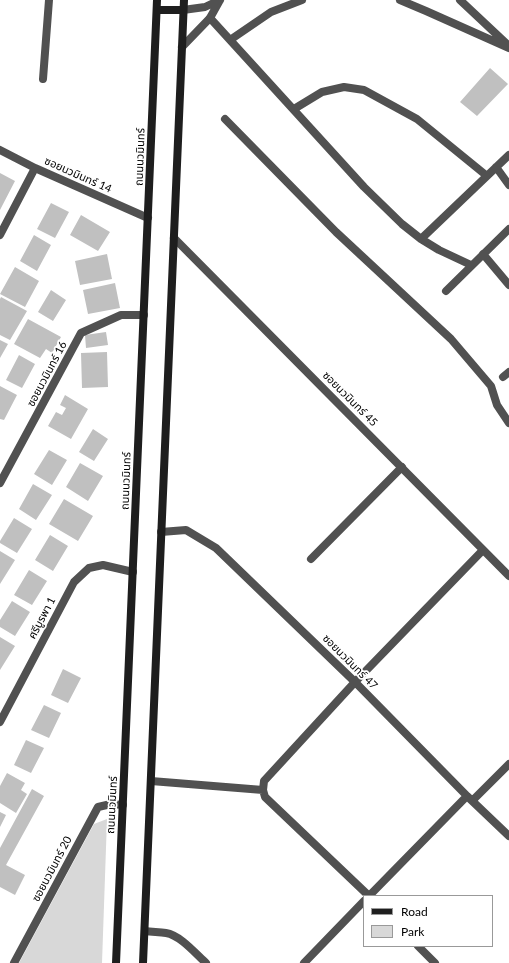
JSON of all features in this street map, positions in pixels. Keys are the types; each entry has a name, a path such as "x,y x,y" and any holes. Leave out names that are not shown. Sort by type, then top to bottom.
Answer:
{"main road":[{"name":"ถนนนวมินทร์","path":"116,963 157,0"},
{"path":"143,963 184,0"},
{"path":"157,10 183,10"}],"street":[{"path":"43,79 48,0"},
{"path":"183,10 205,7 220,0"},
{"path":"182,47 210,18 220,0"},
{"path":"230,40 271,12 302,0"},
{"path":"400,0 509,47"},
{"path":"460,0 509,47"},
{"path":"210,18 364,188 402,224 421,239 453,257 471,265"},
{"path":"294,109 322,92 344,87 364,90 417,119 487,176"},
{"path":"225,119 336,232 450,339 491,386 497,405 509,423"},
{"name":"ซอยนวมินทร์ 14","path":"0,150 35,168 148,218"},
{"path":"421,239 509,155"},
{"path":"0,235 35,168"},
{"path":"496,168 509,185"},
{"path":"446,291 509,229"},
{"name":"ซอยนวมินทร์ 45","path":"174,238 509,576"},
{"path":"483,254 509,285"},
{"name":"ซอยนวมินทร์ 16","path":"0,483 81,333 121,315 144,315"},
{"path":"311,559 402,467"},
{"name":"ซอยนวมินทร์ 47","path":"161,532 186,530 216,548 355,682 509,836"},
{"path":"368,895 266,797 263,790 264,781 355,682 483,550"},
{"name":"ศรีบูรพา 1","path":"0,722 74,582 89,568 96,566 103,565 133,572"},
{"path":"370,895 470,798 509,764"},
{"path":"151,781 263,790"},
{"name":"ซอยนวมินทร์ 20","path":"14,963 98,807 111,804 123,805"},
{"path":"304,963 363,902"},
{"path":"145,931 166,933 174,936 206,963"},
{"path":"419,947 435,963"}],"green space":[{"path":"107,819 102,963 19,963 94,824"}],"building":[{"path":"490,68 508,84 477,116 460,102"},
{"path":"0,173 15,181 0,210"},
{"path":"51,203 69,212 55,238 37,229"},
{"path":"81,215 110,232 98,251 70,235"},
{"path":"34,235 51,245 37,271 20,261"},
{"path":"107,254 112,279 80,285 75,261"},
{"path":"15,267 39,281 25,307 0,294"},
{"path":"115,283 120,308 88,314 83,290"},
{"path":"51,290 66,300 53,321 38,312"},
{"path":"1,297 27,311 10,340 0,335"},
{"path":"28,319 61,337 52,353 46,349 40,358 14,344"},
{"path":"106,332 108,345 86,348 85,335"},
{"path":"0,340 8,344 0,358"},
{"path":"107,352 108,387 82,388 81,353"},
{"path":"19,355 35,364 22,388 6,380"},
{"path":"0,386 17,395 4,420 0,419"},
{"path":"65,395 88,409 71,439 48,426 56,412 62,415 66,408 60,405"},
{"path":"93,429 108,439 94,461 79,452"},
{"path":"49,450 67,460 52,485 34,474"},
{"path":"80,463 103,476 88,501 66,487"},
{"path":"33,484 52,495 36,520 19,509"},
{"path":"64,499 93,516 78,541 49,524"},
{"path":"14,518 32,529 17,553 0,543"},
{"path":"50,535 68,546 53,571 35,560"},
{"path":"0,551 15,560 0,584"},
{"path":"29,570 47,581 32,605 14,595"},
{"path":"12,601 30,612 15,636 0,627 0,620"},
{"path":"0,637 15,646 0,670"},
{"path":"63,669 81,678 68,703 51,695"},
{"path":"44,705 61,713 49,738 31,730"},
{"path":"26,740 44,748 31,773 14,765"},
{"path":"7,773 25,783 21,790 27,794 16,813 0,803 0,786"},
{"path":"32,789 44,796 6,865 25,875 15,895 0,887 0,848"},
{"path":"0,812 6,815 0,827"}]}
